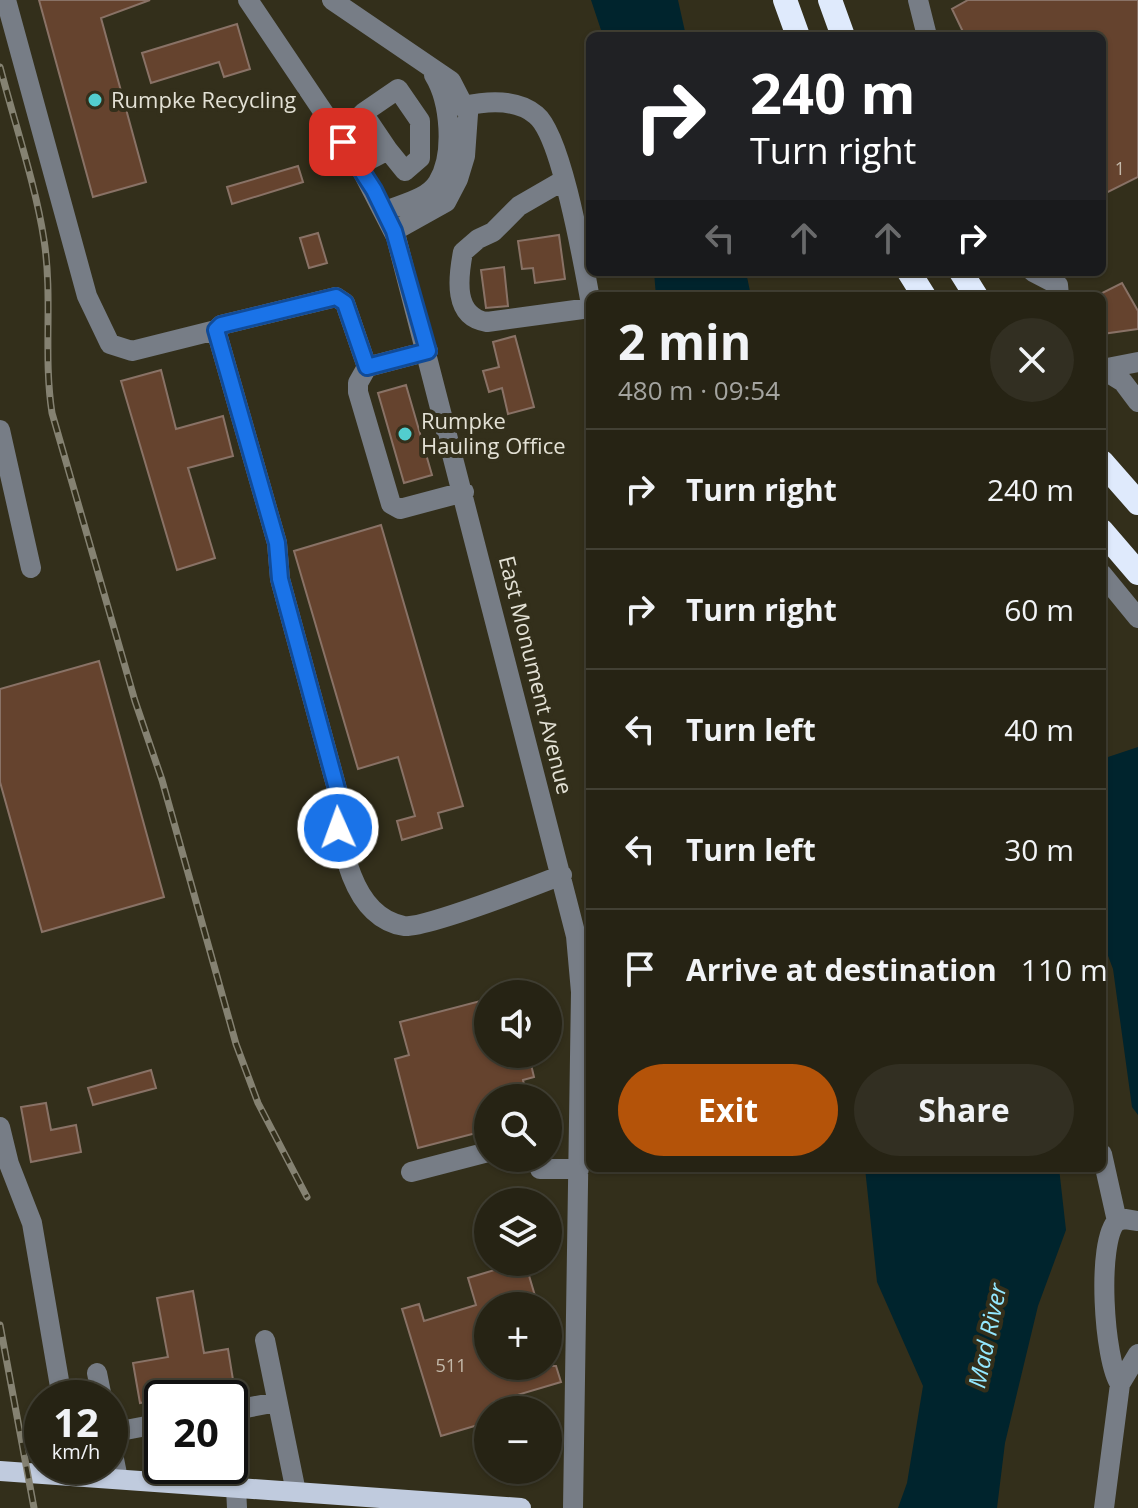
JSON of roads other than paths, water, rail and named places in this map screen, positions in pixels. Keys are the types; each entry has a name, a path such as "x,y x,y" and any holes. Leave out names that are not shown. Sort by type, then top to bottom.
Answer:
{"highway":[{"path":"785,0 797,32"},
{"path":"830,0 842,32"},
{"path":"1106,467 1138,503"},
{"path":"1106,536 1138,573"}],"main road":[{"path":"0,1471 24,1471"},
{"path":"128,1481 237,1498 296,1492 521,1508"}],"street":[{"path":"6,0 87,296 110,344 132,351 336,297 345,303 367,367"},
{"name":"East Monument Avenue","path":"248,0 359,165 394,231 428,351 576,936 581,992 573,1508"},
{"path":"332,0 451,81 468,114 465,156 446,202 394,231"},
{"path":"918,0 926,32"},
{"path":"385,211 422,197 438,183 446,160 448,109 444,91 430,68"},
{"path":"464,106 482,102 519,105 539,117 552,136 588,292"},
{"path":"359,165 388,150"},
{"path":"564,180 519,206 493,232 478,239 463,252 458,283 466,312 474,320 487,322 586,309"},
{"path":"1041,276 1058,285 1059,292"},
{"path":"216,330 277,543 280,579 340,800 338,828 350,877 380,916 405,926 429,922 562,875"},
{"path":"428,351 367,367 358,383 358,392 391,504 400,509 464,492"},
{"path":"1106,368 1138,362"},
{"path":"1106,371 1123,382 1138,402"},
{"path":"0,430 31,568"},
{"path":"1106,579 1138,618"},
{"path":"0,1127 9,1164 32,1223 59,1380"},
{"path":"411,1172 474,1156"},
{"path":"562,1169 579,1169"},
{"path":"1106,1172 1117,1221 1105,1252 1111,1366 1120,1384"},
{"path":"1117,1221 1138,1221"},
{"path":"265,1340 296,1492"},
{"path":"1104,1508 1120,1384 1138,1354"},
{"path":"97,1373 98,1380"},
{"path":"248,1408 277,1402"}],"water":[{"path":"591,0 678,0 685,32 602,32"},
{"path":"654,276 747,276 750,292 656,292"},
{"path":"1138,747 1138,1115 1132,1107 1113,969 1106,951 1106,758"},
{"name":"Mad River","path":"865,1172 1059,1172 1066,1230 1038,1306 1005,1443 997,1508 898,1508 907,1483 923,1386 877,1282"}],"railway":[{"path":"0,67 44,240 52,413 135,701 162,780 236,1044 258,1103 307,1197"},
{"path":"0,1325 34,1508"}],"place":[{"name":"Rumpke Recycling","path":"95,100"},
{"name":"Rumpke Hauling Office","path":"405,434"}]}
